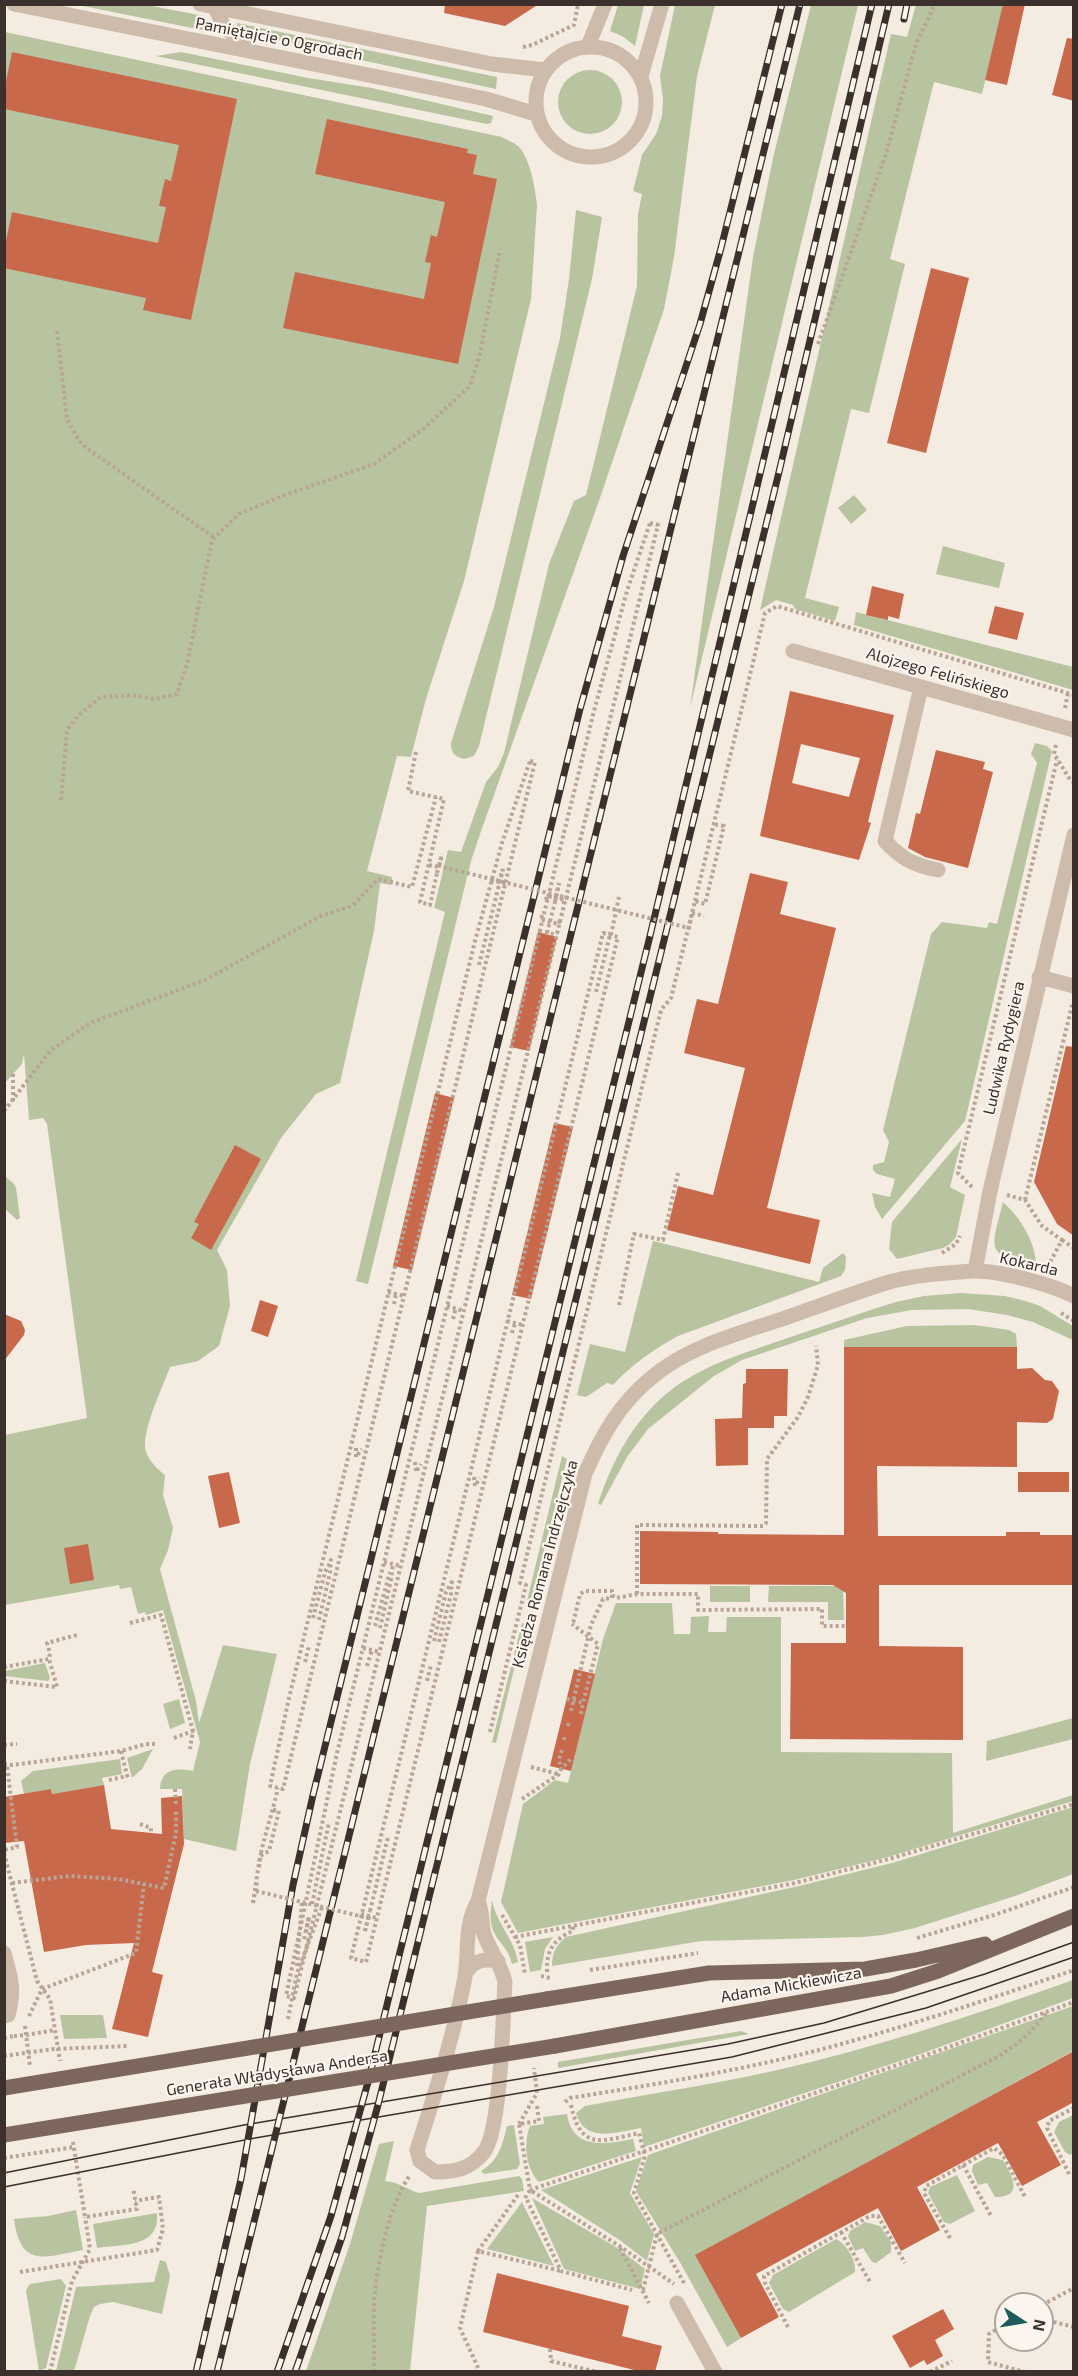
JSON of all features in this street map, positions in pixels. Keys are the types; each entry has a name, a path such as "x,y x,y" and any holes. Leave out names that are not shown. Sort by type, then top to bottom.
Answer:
{"main road":[{"name":"Adama Mickiewicza","path":"555,2046 891,1986 938,1971 1074,1916"},
{"name":"Adama Mickiewicza","path":"547,1999 709,1973 865,1969 916,1960 1025,1934"},
{"name":"Generała Władysława Andersa","path":"4,2088 547,1999"},
{"name":"Generała Władysława Andersa","path":"4,2135 555,2046"}],"street":[{"name":"Pamiętajcie o Ogrodach","path":"14,4 486,99 536,114"},
{"path":"588,46 605,4"},
{"path":"641,76 662,4"},
{"name":"Pamiętajcie o Ogrodach","path":"209,6 254,11 492,64 545,70"},
{"path":"209,6 225,27 253,53"},
{"path":"588,46 611,50 625,58 641,76 647,102 641,127 629,143 616,152 598,157 581,157 564,151 546,135 536,114 536,89 545,70 554,60 574,49 588,46"},
{"name":"Alojzego Felińskiego","path":"794,651 1074,730"},
{"path":"921,687 885,841 899,856 918,866 938,870"},
{"name":"Ludwika Rydygiera","path":"975,1271 990,1191 1039,977 1070,867 1074,835"},
{"path":"1039,977 1074,986"},
{"name":"Kokarda","path":"975,1271 1042,1284 1074,1296"},
{"name":"Księdza Romana Indrzejczyka","path":"478,1901 483,1912 482,1927 487,1942 498,1961 505,1982 501,2070 492,2131 486,2151 466,2168 435,2172 420,2161 417,2150 450,2044 465,1975 471,1914 478,1901 585,1474 602,1435 624,1405 659,1371 711,1343 887,1283 924,1276 975,1271"},
{"path":"4,1953 13,1996 8,2015 4,2016"},
{"path":"465,1975 470,1966 476,1962 485,1959 498,1961"},
{"path":"682,2293 715,2372"}],"path":[{"path":"513,49 532,45 574,25 578,4"},
{"path":"818,344 886,154 916,44 935,4"},
{"path":"61,800 67,730 80,714 101,697 132,695 154,699 177,694 187,664 212,540 239,514 374,464 422,430 471,386 480,354 500,249"},
{"path":"57,331 67,420 82,445 215,538"},
{"path":"650,523 658,525 338,1824 308,1932 294,1998 286,1996 321,1821 548,895 624,601 650,523"},
{"path":"490,1732 525,1593 526,1585 520,1583 658,1021 661,1010 671,998 765,613 777,606 1074,695"},
{"path":"1057,742 1054,754 1071,781 1074,782"},
{"path":"416,752 408,791 444,799 428,866 420,902 430,905 439,866 442,854 439,867 428,866"},
{"path":"530,760 536,762 506,884 283,1789 270,1786 302,1644 490,880 530,760"},
{"path":"972,1188 958,1173 1058,760"},
{"path":"4,1111 50,1051 90,1023 205,980 321,916 352,906 378,879 412,887 436,797"},
{"path":"439,866 499,882 556,898 564,900 559,924 541,920 547,896 556,898 616,910 688,928 695,901 705,904 724,826 713,824"},
{"path":"479,965 503,869"},
{"path":"490,880 506,884"},
{"path":"550,922 559,883"},
{"path":"548,895 566,899"},
{"path":"596,992 619,897 611,935"},
{"path":"547,932 556,898"},
{"path":"692,913 704,916"},
{"path":"539,931 557,935"},
{"path":"603,933 618,937 366,1962 351,1958 589,991 603,933"},
{"path":"470,963 485,967"},
{"path":"589,991 604,995"},
{"path":"1025,1200 1074,998"},
{"path":"1067,1023 1073,1025"},
{"path":"13,1102 14,1072"},
{"path":"619,1305 634,1234 663,1240 678,1173"},
{"path":"1062,1239 1074,1248"},
{"path":"388,1292 404,1296"},
{"path":"394,1304 396,1294"},
{"path":"447,1306 464,1311"},
{"path":"453,1319 456,1308"},
{"path":"507,1321 523,1325"},
{"path":"512,1333 515,1323"},
{"path":"637,1594 637,1525 763,1526 766,1523 767,1459 798,1417 808,1397 818,1365 816,1346"},
{"path":"356,1448 356,1457"},
{"path":"356,1457 362,1449"},
{"path":"349,1455 364,1459"},
{"path":"415,1462 416,1472"},
{"path":"416,1472 421,1464"},
{"path":"407,1469 424,1474"},
{"path":"474,1477 475,1486"},
{"path":"475,1486 480,1478"},
{"path":"467,1484 483,1488"},
{"path":"324,1556 331,1560 339,1560"},
{"path":"316,1619 331,1560"},
{"path":"384,1562 392,1566 401,1566"},
{"path":"377,1627 392,1566"},
{"path":"444,1577 452,1581 460,1581"},
{"path":"437,1642 452,1581"},
{"path":"573,1624 580,1594 585,1591 612,1591 612,1595 616,1598 637,1594 698,1594 698,1610 822,1609 822,1626 846,1626"},
{"path":"571,1711 593,1619 603,1599 612,1598 612,1595"},
{"path":"130,1623 161,1615 194,1731 190,1749"},
{"path":"565,1617 598,1644 581,1714"},
{"path":"4,1681 57,1687 47,1643 77,1635"},
{"path":"302,1644 317,1648"},
{"path":"305,1662 309,1646"},
{"path":"363,1648 380,1652"},
{"path":"367,1666 372,1650"},
{"path":"4,1667 49,1659"},
{"path":"423,1663 439,1667"},
{"path":"427,1681 431,1665"},
{"path":"567,1700 583,1703"},
{"path":"174,1738 194,1731"},
{"path":"4,1745 17,1744"},
{"path":"54,2022 50,1999 37,1981 4,1851 17,1847 5,1765 121,1751 146,1744 155,1744"},
{"path":"561,1769 562,1750"},
{"path":"109,1780 128,1778 121,1751"},
{"path":"519,1802 559,1774 571,1758"},
{"path":"528,1766 559,1774"},
{"path":"273,1810 279,1811 269,1851 261,1856 253,1904 256,1891 269,1818 278,1788"},
{"path":"12,1883 70,1876 118,1879 164,1888 176,1833 175,1789"},
{"path":"498,1909 515,1937 573,1928 795,1883 889,1859 1074,1804"},
{"path":"321,1821 338,1824"},
{"path":"312,1904 329,1822"},
{"path":"140,1824 152,1828 151,1833"},
{"path":"381,1835 396,1839"},
{"path":"365,1931 388,1837"},
{"path":"22,2069 30,2068 24,2027 42,1989 136,1953 144,1884"},
{"path":"906,1941 1074,1887"},
{"path":"256,1891 377,1918"},
{"path":"297,1973 304,1939 302,1902"},
{"path":"304,1939 322,1907"},
{"path":"362,1914 369,1917"},
{"path":"288,2019 309,1917 308,1932"},
{"path":"547,1970 548,1956 552,1946 573,1928"},
{"path":"298,1930 308,1932"},
{"path":"583,1971 701,1953"},
{"path":"565,2102 570,2098 675,2081 829,2048 929,2019 1074,1970"},
{"path":"541,1976 548,1978 560,1976"},
{"path":"530,2190 918,2058 1074,2002"},
{"path":"643,2290 657,2234 999,2056 1017,2045 1047,2012"},
{"path":"4,2038 55,2030"},
{"path":"5,2055 54,2049 134,2045"},
{"path":"571,2105 576,2127 582,2134 594,2140 639,2133 645,2156 634,2193 657,2234 682,2293"},
{"path":"537,2106 539,2121 519,2124 530,2190 526,2199 561,2271"},
{"path":"1069,2174 1047,2128 1049,2121 1074,2108"},
{"path":"4,2158 74,2147"},
{"path":"950,2238 924,2193 926,2186 994,2148 1003,2155 1025,2197"},
{"path":"374,2372 374,2294 382,2250 396,2201 420,2161"},
{"path":"963,2165 991,2216"},
{"path":"93,2216 137,2209 133,2188"},
{"path":"530,2190 618,2245 682,2293"},
{"path":"480,2372 460,2328 478,2251 518,2195"},
{"path":"20,2272 157,2250 164,2229 159,2197 135,2201"},
{"path":"788,2327 765,2283 764,2276 870,2216 878,2216 905,2263"},
{"path":"50,2372 72,2281 90,2249 85,2217"},
{"path":"842,2232 870,2282"},
{"path":"618,2245 649,2303"},
{"path":"478,2251 632,2290"},
{"path":"1054,2299 1074,2288"},
{"path":"1054,2322 1074,2327"},
{"path":"994,2331 989,2334 988,2362 1025,2372"},
{"path":"550,2349 551,2361 597,2372"},
{"path":"930,2372 952,2361"}],"green space":[{"path":"78,5 147,5 204,16 215,31 212,32"},
{"path":"618,5 644,5 635,46 622,36 610,31"},
{"path":"675,5 715,5 697,76 674,257 664,309 600,498 471,861 368,1284 356,1281 445,912 434,908 448,850 461,852 486,782 498,767 504,753 549,564 574,501 586,495 637,286 638,214 642,194 633,191 642,155 656,134 662,116 663,99 660,76"},
{"path":"811,5 858,5 690,708 753,257 773,158"},
{"path":"916,5 1003,5 982,94 934,82 890,259 905,264 869,413 851,409 805,598 839,607 835,621 795,609 793,605 776,600 760,610 891,34 907,37"},
{"path":"237,23 497,77 496,89 249,33 237,27"},
{"path":"5,32 502,137 517,146 527,160 537,205 531,299 464,581 426,699 411,757 397,756 367,871 392,877 391,885 380,883 374,931 340,1083 316,1094 281,1138 217,1250 227,1270 230,1306 219,1346 198,1361 170,1367 151,1415 146,1435 146,1453 165,1475 163,1495 173,1528 168,1550 160,1569 196,1701 199,1723 223,1645 277,1654 250,1764 236,1851 184,1839 182,1789 160,1789 163,1777 167,1773 176,1770 193,1771 200,1742 163,1610 146,1615 145,1612 138,1614 131,1587 120,1589 119,1585 5,1605 5,1435 87,1418 47,1124 43,1118 29,1120 24,1054 22,1064 5,1083"},
{"path":"181,52 308,78 372,88 493,116 491,123 487,124 156,56"},
{"path":"590,70 602,72 613,79 620,90 622,102 620,114 613,125 602,132 590,134 578,132 567,125 560,114 558,102 560,90 567,79 578,72"},
{"path":"576,210 602,217 592,279 479,746 474,756 464,759 454,754 451,743 494,607 560,338"},
{"path":"854,495 867,510 851,524 838,508"},
{"path":"943,546 1005,563 999,588 936,574"},
{"path":"856,612 1073,667 1073,690 854,625"},
{"path":"1035,743 1047,746 1052,751 965,1121 882,1219 875,1207 872,1193 890,1197 895,1179 877,1174 873,1170 873,1165 884,1162 889,1142 883,1130 931,934 942,922 987,928 989,922 997,924 1037,763 1031,754"},
{"path":"962,1139 950,1187 965,1195 956,1237 943,1248 897,1259 889,1249 892,1222"},
{"path":"5,1176 16,1188 20,1218 17,1220 5,1209"},
{"path":"1003,1202 1026,1232 1034,1249 1036,1267 1007,1258 996,1248 994,1240"},
{"path":"653,1241 819,1282 823,1268 843,1253 846,1257 845,1270 841,1276 678,1336 643,1358 613,1385 607,1383 586,1397 577,1395 590,1344 625,1352"},
{"path":"961,1293 1005,1296 1040,1306 1073,1326 1073,1340 1033,1322 1007,1315 968,1309 912,1310 867,1318 742,1360 714,1376 648,1429 627,1457 601,1505 598,1504 613,1465 634,1430 660,1399 694,1375 746,1352 896,1302 924,1296"},
{"path":"975,1325 1009,1330 1016,1334 1017,1347 844,1347 844,1340 907,1326"},
{"path":"562,1456 567,1459 530,1606 526,1605"},
{"path":"710,1586 750,1586 750,1602 710,1602"},
{"path":"769,1586 843,1586 844,1620 828,1620 828,1602 768,1602"},
{"path":"616,1603 672,1603 674,1634 690,1634 691,1617 709,1616 708,1632 726,1632 727,1617 781,1617 781,1752 952,1753 953,1833 1073,1795 1073,1801 888,1857 794,1880 518,1933 501,1902 523,1804 555,1780 568,1783 603,1639"},
{"path":"522,1623 525,1624 496,1743 492,1742"},
{"path":"45,1663 50,1678 48,1681 5,1676 5,1671"},
{"path":"179,1699 185,1723 170,1729 163,1704"},
{"path":"1073,1718 1073,1739 986,1761 987,1741"},
{"path":"153,1749 142,1769 132,1778 127,1758"},
{"path":"120,1759 122,1774 102,1778 104,1785 52,1794 51,1789 24,1794 21,1781 33,1771"},
{"path":"1073,1807 1073,1874 1015,1896 915,1928 862,1937 701,1941 552,1966 555,1950 566,1937 799,1886 892,1863"},
{"path":"492,1900 518,1962 512,1964 508,1953 493,1930"},
{"path":"553,1937 545,1949 541,1970 530,1972 525,1942"},
{"path":"1073,1980 1073,1998 915,2056 644,2147 641,2128 603,2134 594,2132 580,2123 576,2113 585,2106 750,2076 849,2052 962,2018"},
{"path":"1073,2006 1073,2051 696,2256 741,2338 727,2347 681,2264 636,2191 648,2155"},
{"path":"60,2015 103,2015 107,2038 64,2039"},
{"path":"741,2031 749,2034 558,2068 558,2062"},
{"path":"567,2114 570,2126 583,2139 602,2143 633,2139 636,2151 539,2182 531,2170 527,2156 530,2126 544,2124 543,2117"},
{"path":"1073,2115 1073,2153 1070,2155 1065,2152 1054,2132 1059,2122"},
{"path":"514,2125 520,2164 517,2169 484,2174 481,2171 496,2157 507,2126"},
{"path":"394,2141 385,2181 419,2193 519,2176 522,2179 524,2191 427,2206 410,2371 306,2371 350,2244 379,2144"},
{"path":"642,2157 630,2193 654,2234 647,2261 621,2241 541,2190"},
{"path":"988,2157 1003,2160 1012,2178 1013,2189 1005,2196 995,2197 987,2183 978,2185 972,2171 973,2165"},
{"path":"957,2175 975,2211 950,2224 944,2222 928,2193 930,2187"},
{"path":"532,2198 616,2247 645,2269 640,2289 564,2269"},
{"path":"522,2202 554,2266 487,2249"},
{"path":"76,2210 83,2250 36,2256 22,2246 14,2219 48,2216"},
{"path":"157,2213 153,2233 146,2238 138,2242 97,2248 93,2224"},
{"path":"865,2222 880,2226 891,2242 891,2252 876,2263 872,2262 863,2248 855,2251 848,2236 850,2231"},
{"path":"836,2239 850,2253 855,2272 789,2312 783,2309 769,2283 773,2275"},
{"path":"160,2260 166,2262 170,2276 162,2314 113,2302 94,2307 75,2368 73,2371 56,2371 76,2287 154,2282"},
{"path":"61,2279 66,2286 46,2368 39,2371 26,2290 30,2284"}],"building":[{"path":"445,4 539,4 505,26 444,13"},
{"path":"1003,4 1025,4 1007,85 985,80"},
{"path":"1067,38 1074,39 1074,101 1052,95"},
{"path":"12,52 237,99 191,320 143,310 146,298 4,268 4,250 12,212 158,243 166,207 159,206 165,179 171,181 179,145 4,109 4,91"},
{"path":"327,119 468,149 467,153 477,155 473,174 497,179 458,364 283,328 295,272 424,299 431,263 425,262 431,235 437,237 445,202 315,174"},
{"path":"931,268 969,278 926,453 887,443"},
{"path":"872,586 904,594 899,619 888,616 888,620 866,615"},
{"path":"995,606 1024,613 1017,640 988,633"},
{"path":"790,691 894,715 868,822 871,823 859,860 760,836","holes":["801,744 860,758 849,797 792,783"]},
{"path":"936,750 985,762 983,769 993,772 968,868 925,857 908,848 916,813 920,814"},
{"path":"750,873 788,882 780,914 836,928 767,1208 820,1220 810,1264 667,1230 678,1186 713,1195 745,1068 684,1053 697,999 718,1004"},
{"path":"538,932 557,937 529,1051 510,1047"},
{"path":"1066,1046 1074,1047 1074,1236 1057,1224 1034,1182"},
{"path":"435,1093 454,1098 412,1270 393,1266"},
{"path":"554,1123 573,1127 531,1299 512,1295"},
{"path":"235,1145 261,1159 211,1250 191,1238 199,1224 194,1222"},
{"path":"260,1300 278,1306 268,1337 251,1331"},
{"path":"4,1314 21,1321 25,1330 24,1335 4,1361"},
{"path":"844,1347 1017,1347 1017,1369 1032,1368 1045,1380 1052,1381 1059,1391 1053,1419 1047,1423 1017,1422 1017,1467 877,1466 878,1536 1006,1536 1006,1532 1074,1535 1074,1585 879,1585 879,1646 963,1647 963,1740 790,1739 791,1643 846,1643 846,1593 833,1585 640,1584 640,1531 844,1535"},
{"path":"746,1369 788,1369 787,1416 774,1416 774,1428 748,1428 748,1465 716,1466 715,1419 742,1418"},
{"path":"229,1472 240,1523 219,1528 208,1476"},
{"path":"1018,1472 1069,1472 1069,1492 1018,1492"},
{"path":"88,1544 94,1580 70,1584 64,1548"},
{"path":"574,1669 595,1674 571,1771 550,1766"},
{"path":"104,1785 111,1829 162,1834 161,1798 182,1796 184,1844 152,1972 163,1975 148,2037 112,2029 134,1943 86,1945 44,1952 24,1841 4,1843 4,1797 51,1789 52,1794"},
{"path":"1074,2051 1074,2102 1037,2122 1061,2165 1022,2186 998,2143 917,2187 940,2230 901,2251 878,2208 818,2240 756,2274 779,2317 741,2338 695,2255"},
{"path":"497,2273 629,2306 622,2336 662,2346 655,2372 642,2372 483,2332"},
{"path":"943,2309 954,2329 935,2340 943,2356 927,2365 924,2360 910,2368 892,2336"}],"tram line":[{"path":"4,2173 244,2125 728,2044 824,2023 985,1974 1074,1942"},
{"path":"4,2187 255,2138 732,2057 926,2008 1074,1957"}],"railway":[{"path":"196,2372 241,2179 293,1885 313,1795 580,709 623,556 700,324 782,4"},
{"path":"217,2372 800,4"},
{"path":"277,2372 331,2216 368,2082 649,940 872,4"},
{"path":"295,2372 342,2237 378,2105 779,472 889,4"},
{"path":"904,19 907,4"}]}
